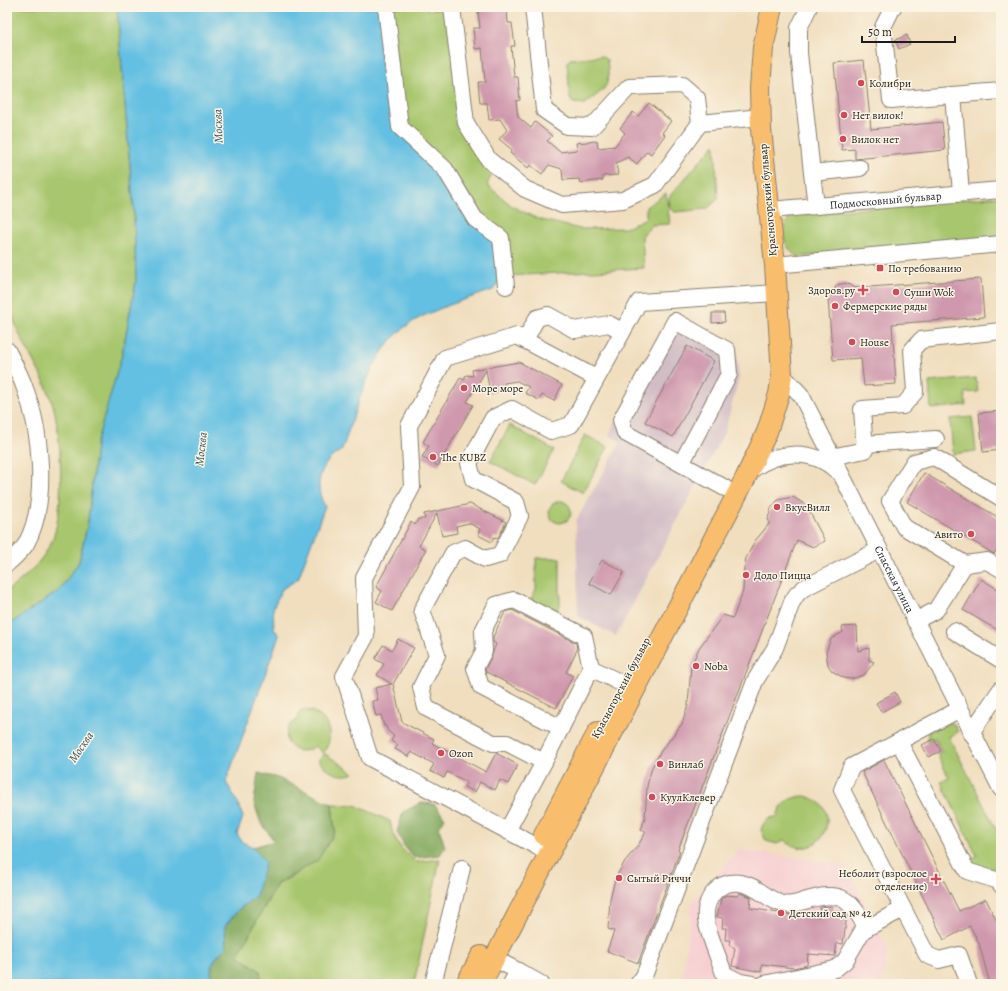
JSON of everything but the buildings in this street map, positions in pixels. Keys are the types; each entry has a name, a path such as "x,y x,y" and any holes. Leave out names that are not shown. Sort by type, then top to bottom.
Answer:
{"main road":[{"name":"Красногорский бульвар","path":"482,984 749,472 767,432 780,384 776,293 761,117 760,88 763,48 772,7"},
{"name":"Красногорский бульвар","path":"466,984 780,384"}],"street":[{"path":"386,7 400,127 445,169 476,218 501,238 506,286"},
{"path":"452,7 466,123 490,160 525,189 562,205 623,200 655,185 700,122 697,98 682,85 629,87 592,127 567,126 544,110 533,7"},
{"path":"809,7 798,28 798,53 816,206"},
{"path":"893,7 883,28 891,100 1001,91"},
{"path":"953,95 961,193"},
{"path":"700,122 761,117"},
{"path":"812,172 860,168"},
{"name":"Подмосковный бульвар","path":"770,210 1001,190"},
{"path":"774,265 1001,244"},
{"path":"544,762 507,743 493,743 426,708 420,687 438,655 422,610 453,553 465,548 485,559 500,555 520,516 516,502 474,479 469,463 493,418 512,409 552,430 571,425 639,302 776,293"},
{"path":"525,340 537,318 548,314 575,330 609,324 622,331"},
{"path":"681,464 729,374 727,350 675,321 621,420 625,433 681,464 725,488"},
{"path":"831,457 865,450 862,409 903,406 915,392 912,350 921,340 1001,331"},
{"path":"538,847 370,758 344,676 366,636 364,578 412,487 409,426 445,358 517,336 596,378"},
{"path":"7,350 25,386 36,427 40,478 33,529 25,546 7,564"},
{"name":"Спасская улица","path":"780,384 800,395 1001,789"},
{"path":"864,444 936,439"},
{"path":"749,472 769,459 779,456 803,454 818,458 829,464 839,474"},
{"path":"1001,498 934,457 914,462 890,502 904,527 964,564 987,561 1001,569"},
{"path":"638,984 644,976 755,681 775,648 792,602 804,588 879,550"},
{"path":"916,621 936,610 964,564"},
{"path":"507,831 544,762 561,728 591,668 584,636 514,600 496,605 483,631 484,651 475,668 481,687 561,728"},
{"path":"954,631 1001,660"},
{"path":"591,668 623,684"},
{"path":"972,734 1001,689"},
{"path":"960,709 851,767 842,790 927,955 939,960 959,955 969,984"},
{"path":"899,742 967,871 999,881 1001,885"},
{"path":"433,984 462,868"},
{"path":"752,984 740,982 724,974 706,919 708,902 711,895 721,885 730,882 750,885 777,902 785,905 818,897 839,897 856,908 867,928"},
{"path":"764,984 835,969 845,961 863,930 903,909"},
{"path":"498,954 514,978 541,984"}],"shaded area":[{"path":"675,312 736,346 739,377 725,431 616,636 578,616 576,521 621,442 609,435"},
{"name":"Детский сад № 42","path":"738,850 845,864 888,948 883,984 681,984 692,903"}],"green space":[{"path":"7,7 117,7 134,214 136,281 122,355 96,445 88,522 79,562 60,590 7,626 7,591 25,576 46,552 55,532 61,472 58,430 51,399 44,381 18,331 7,302"},
{"path":"390,7 427,7 427,10 449,8 462,124 478,158 492,174 487,185 512,206 538,219 580,229 626,228 646,218 646,207 666,193 670,224 652,225 642,236 644,268 508,276 478,216 403,125"},
{"path":"601,56 607,60 608,77 605,87 585,104 573,103 570,99 567,62 570,59"},
{"path":"715,144 718,199 707,209 675,212 670,209 669,197"},
{"path":"1001,196 1001,238 797,257 788,248 784,237 785,226 792,215"},
{"path":"976,378 978,392 965,393 966,405 931,409 929,382"},
{"path":"972,417 976,451 953,454 950,419"},
{"path":"510,425 554,450 535,485 490,461"},
{"path":"585,435 608,447 583,493 561,481"},
{"path":"556,501 564,501 571,508 571,516 564,523 556,523 549,516 549,508"},
{"path":"536,558 560,558 560,605 555,615 530,601 536,589"},
{"path":"301,710 317,714 327,724 329,739 323,753 315,746 308,750 301,751 294,749 288,743 286,736 289,727 297,720"},
{"path":"950,722 955,725 958,732 949,737 1001,839 1001,865 982,873 968,861 977,856 941,782 949,778 937,754 942,752 935,738 927,742 928,732"},
{"path":"324,754 354,773 349,775 339,775 325,768 318,760"},
{"path":"258,773 278,778 332,804 335,832 318,860 277,884 238,955 260,971 262,984 214,984 211,968 215,959 226,947 225,926 239,909 256,895 264,862 253,847 274,841 260,821 254,802"},
{"path":"805,796 818,802 825,811 827,822 824,833 817,841 808,847 797,847 784,840 777,844 766,841 761,830 765,822 771,818 777,817 783,804 787,801 795,797"},
{"path":"421,803 434,804 445,818 439,828 445,847 440,855 414,858 404,846 397,832 403,812"},
{"path":"332,804 355,805 390,821 393,834 398,844 416,862 440,859 414,984 262,984 260,971 238,955 277,884 297,874 335,832"}],"water":[{"name":"Москва","path":"117,7 383,7 397,130 440,173 496,239 500,279 493,290 421,317 404,328 390,341 370,374 342,450 329,460 321,474 319,490 325,506 298,579 282,589 273,608 274,628 279,636 226,782 237,801 243,817 237,834 242,842 253,847 265,862 256,896 239,909 225,926 226,947 215,959 211,968 214,984 7,984 7,626 60,590 79,562 88,522 96,445 122,355 136,281 134,214"}],"place":[{"name":"Колибри","path":"861,83"},
{"name":"Нет вилок!","path":"844,115"},
{"name":"Вилок нет","path":"843,139"},
{"name":"По требованию","path":"880,268"},
{"name":"Здоров.ру","path":"863,290"},
{"name":"Суши Wok","path":"896,292"},
{"name":"Фермерские ряды","path":"835,306"},
{"name":"House","path":"852,342"},
{"name":"Море море","path":"464,388"},
{"name":"The KUBZ","path":"433,457"},
{"name":"ВкусВилл","path":"777,507"},
{"name":"Авито","path":"971,534"},
{"name":"Додо Пицца","path":"746,575"},
{"name":"Noba","path":"696,666"},
{"name":"Ozon","path":"441,753"},
{"name":"Винлаб","path":"660,764"},
{"name":"КуулКлевер","path":"652,797"},
{"name":"Сытый Риччи","path":"619,878"},
{"name":"Неболит (взрослое отделение)","path":"936,879"},
{"name":"Детский сад № 42","path":"781,913"}]}
